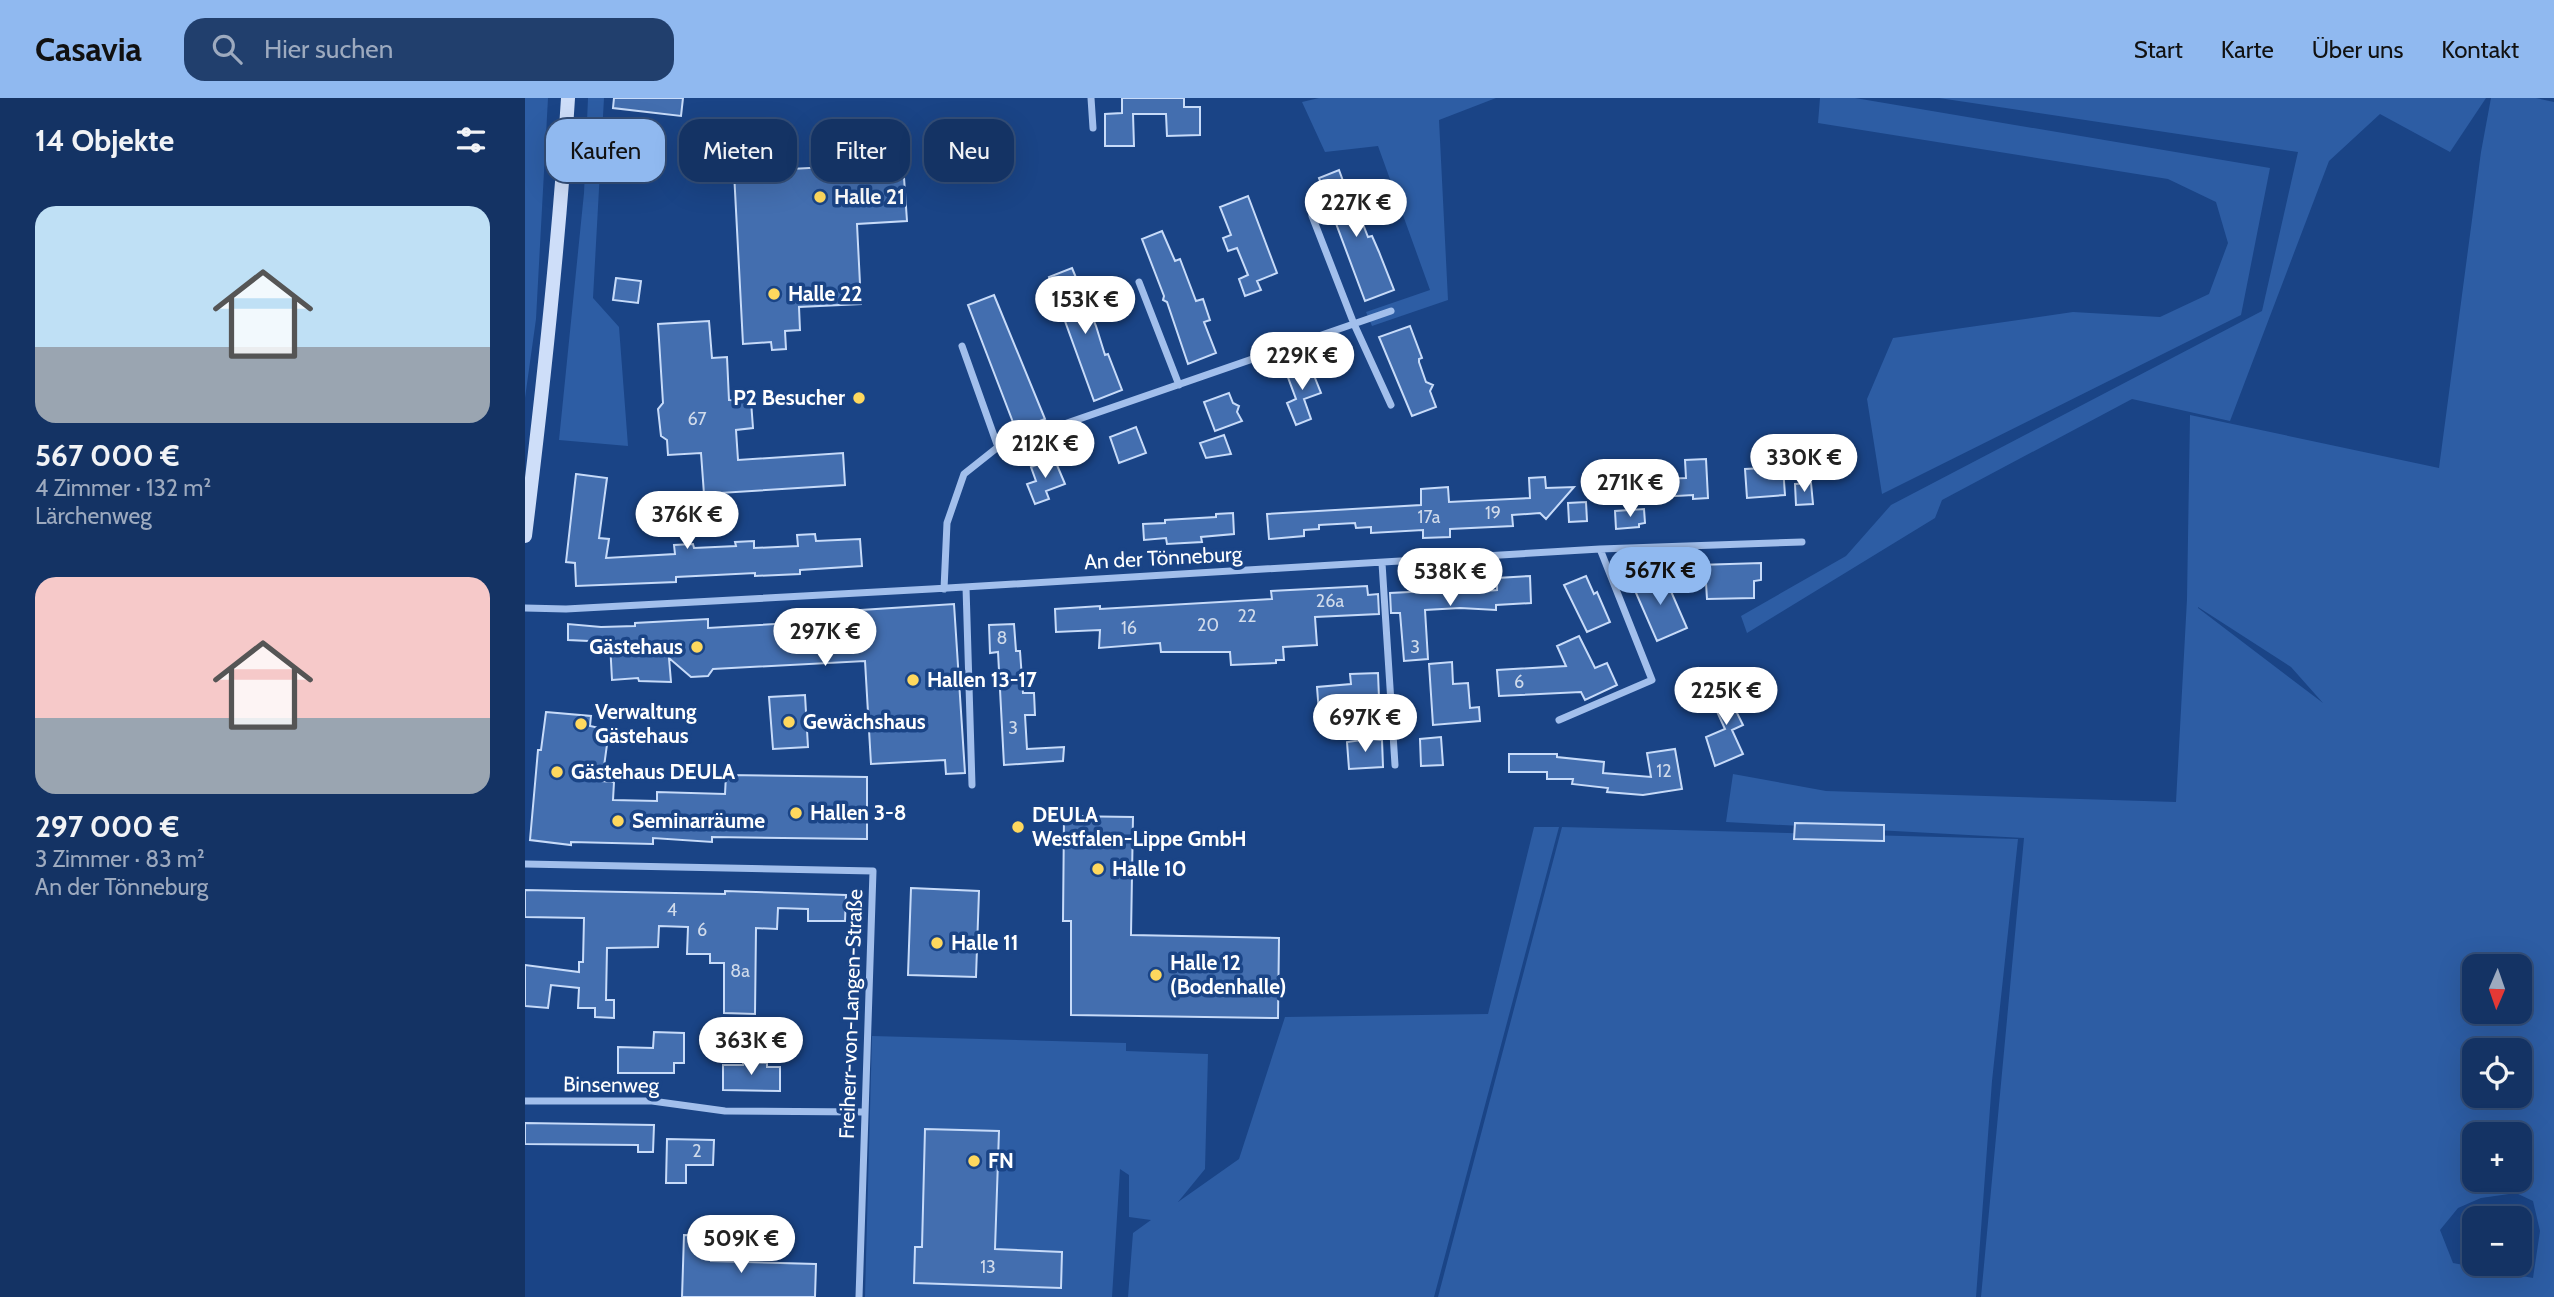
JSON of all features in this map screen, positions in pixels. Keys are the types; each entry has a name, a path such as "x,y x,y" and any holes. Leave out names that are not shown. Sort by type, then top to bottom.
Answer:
{"street":[{"path":"525,536 546,369 568,98"},
{"path":"1091,98 1093,128"},
{"path":"1312,216 1354,324 1391,405"},
{"path":"1139,282 1179,385"},
{"path":"944,589 947,523 964,474 998,447 1391,311"},
{"path":"962,346 998,447"},
{"name":"An der Tönneburg","path":"525,608 944,589 1600,550 1802,542"},
{"path":"1559,720 1651,680 1600,550"},
{"path":"1383,563 1395,765"},
{"path":"966,587 972,785"},
{"name":"Freiherr-von-Langen-Straße","path":"525,864 873,870 859,1297"},
{"name":"Binsenweg","path":"525,1101 652,1101 725,1111 865,1112"}],"shaded area":[{"path":"525,98 548,98 536,319 525,398"},
{"path":"588,98 604,98 603,119 587,119"},
{"path":"1319,98 1496,98 1439,120 1448,300 1372,326 1366,312 1430,290 1378,146 1325,152 1302,102"},
{"path":"1820,98 1855,98 2270,168 2241,315 1882,494 1867,399 1893,338 2073,312 2160,317 2209,294 2228,243 2216,202 2168,179 1818,123"},
{"path":"1939,98 2486,98 2450,152 2380,114 2329,161 2230,421 2132,399 1942,500 1935,518 1747,633 1741,616 1846,556 1891,505 2262,311 2298,152"},
{"path":"2491,98 2536,98 2554,102 2554,1297 1981,1297 2024,838 1726,822 1733,774 1826,791 2176,802 2187,599 2190,415 2439,468 2481,152","holes":["2198,608 2291,667 2323,703"]},
{"path":"584,182 599,182 593,298 619,327 628,446 559,440"},
{"path":"1534,827 1559,827 1434,1297 1128,1297 1133,1233 1151,1220 1129,1217 1129,1175 1120,1169 1112,1297 865,1297 872,1036 1126,1043 1126,1051 1208,1054 1205,1169 1178,1202 1239,1159 1285,1017 1488,1014"},
{"path":"1562,827 2018,839 1992,1081 1976,1297 1438,1297"}],"building":[{"path":"614,98 683,98 681,116 613,108"},
{"path":"1122,98 1184,98 1184,107 1200,107 1200,135 1167,136 1166,114 1133,114 1134,146 1105,146 1105,114 1122,113"},
{"path":"811,168 811,182 904,182 907,221 857,224 861,304 799,307 800,330 785,331 786,349 772,350 771,342 743,344 735,182 797,182 797,169"},
{"path":"1339,170 1368,237 1372,236 1394,290 1365,301 1319,178"},
{"path":"1248,196 1277,273 1257,281 1261,290 1245,296 1239,279 1248,275 1237,248 1228,251 1223,238 1231,235 1220,207"},
{"path":"1162,231 1175,261 1180,259 1196,301 1203,299 1210,320 1204,322 1216,353 1188,364 1142,239"},
{"path":"1072,268 1105,355 1108,354 1122,390 1094,401 1049,277"},
{"path":"616,278 641,281 638,303 613,300"},
{"path":"994,295 1045,419 1016,430 968,305"},
{"path":"709,321 712,358 727,357 729,400 751,401 753,428 736,430 738,460 843,453 845,485 704,494 701,453 668,455 667,440 661,436 658,409 663,403 658,324"},
{"path":"1410,326 1422,358 1419,362 1426,382 1433,385 1430,391 1436,407 1412,416 1379,337"},
{"path":"1309,363 1321,393 1304,399 1311,419 1296,425 1287,403 1296,399 1286,372"},
{"path":"1229,393 1233,403 1239,406 1237,412 1242,421 1215,431 1204,402"},
{"path":"1136,427 1146,453 1119,463 1110,437"},
{"path":"1224,435 1231,454 1206,458 1200,443"},
{"path":"1054,458 1065,484 1046,491 1049,499 1035,504 1027,484 1036,481 1031,467"},
{"path":"1706,459 1708,498 1693,499 1693,495 1659,497 1657,479 1686,478 1685,460"},
{"path":"1783,467 1785,495 1747,498 1745,469"},
{"path":"576,474 607,478 599,538 609,539 606,558 675,554 674,545 693,544 694,548 736,546 735,542 754,541 754,548 798,546 797,535 815,534 816,541 860,539 862,566 800,570 800,574 676,577 676,582 576,586 575,563 566,562"},
{"path":"1545,477 1546,488 1574,487 1546,519 1540,513 1512,515 1513,526 1450,529 1450,537 1423,538 1423,530 1371,533 1371,527 1356,528 1355,523 1319,525 1319,529 1304,530 1304,536 1269,539 1267,514 1421,505 1421,489 1448,487 1449,502 1530,498 1529,478"},
{"path":"1811,483 1813,504 1796,505 1795,484"},
{"path":"1586,502 1587,521 1569,522 1568,503"},
{"path":"1644,509 1645,523 1639,524 1639,527 1616,529 1615,511"},
{"path":"1233,513 1234,534 1201,537 1202,542 1167,544 1166,538 1144,540 1143,524"},
{"path":"1761,563 1761,580 1754,581 1754,598 1707,599 1706,583 1699,583 1698,565"},
{"path":"1663,573 1687,628 1657,641 1633,586"},
{"path":"1530,576 1531,603 1496,605 1496,610 1425,610 1428,659 1404,661 1400,613 1391,613 1390,593 1429,591 1429,585 1450,584 1459,580 1460,593 1497,590 1497,578"},
{"path":"1586,576 1594,594 1597,592 1610,622 1587,632 1564,585"},
{"path":"1367,586 1368,595 1378,594 1379,614 1315,617 1317,645 1283,647 1284,660 1276,660 1276,663 1231,665 1230,652 1161,652 1160,643 1099,648 1100,630 1056,632 1055,609 1272,599 1271,591"},
{"path":"954,604 965,773 946,774 945,760 871,764 865,661 713,669 708,676 691,677 669,658 671,682 639,681 638,678 612,680 610,642 568,640 568,624 635,626 635,623 708,619 708,628 862,619 861,610"},
{"path":"1014,624 1016,651 1020,651 1023,693 1034,693 1035,715 1025,715 1027,749 1064,747 1063,761 1004,765 998,652 990,653 989,625"},
{"path":"1579,636 1595,668 1607,663 1617,685 1585,700 1581,692 1499,696 1497,670 1566,666 1557,646"},
{"path":"1452,662 1453,684 1468,683 1470,708 1479,707 1480,721 1433,725 1429,664"},
{"path":"1698,668 1701,675 1706,672 1715,693 1694,702 1682,675"},
{"path":"1378,673 1379,698 1336,700 1337,711 1319,713 1317,687 1351,684 1350,674"},
{"path":"1731,686 1742,710 1737,713 1743,725 1732,730 1743,754 1715,766 1706,737 1725,729 1710,696"},
{"name":"Gewächshaus","path":"805,695 808,747 773,749 769,697"},
{"path":"546,712 591,716 590,726 609,730 602,781 614,782 613,800 657,801 657,792 725,794 726,775 867,777 867,839 712,837 712,842 653,838 653,844 571,842 571,845 530,840 538,750 541,750"},
{"path":"1441,737 1443,765 1421,766 1420,739"},
{"path":"1382,740 1383,767 1349,769 1347,742"},
{"path":"1675,749 1682,789 1643,795 1607,792 1608,788 1572,784 1573,779 1547,779 1547,772 1509,772 1509,754 1557,754 1557,757 1604,762 1603,773 1651,777 1647,753"},
{"path":"1064,816 1133,817 1131,935 1279,938 1278,1018 1071,1015 1071,921 1063,921"},
{"path":"1795,823 1884,825 1884,841 1794,839"},
{"name":"Halle 11","path":"911,888 979,891 976,977 908,975"},
{"path":"525,890 725,894 725,891 846,895 845,921 808,921 808,909 778,908 777,929 756,928 755,1014 724,1013 724,963 710,963 710,954 687,954 688,927 659,926 658,947 607,948 606,1000 614,1000 614,1018 595,1017 595,1008 578,1008 579,988 551,985 548,1008 525,1006 525,965 579,972 579,962 583,962 584,918 525,917"},
{"path":"654,1032 684,1033 684,1063 674,1063 674,1073 618,1073 618,1047 653,1048"},
{"path":"743,1062 767,1063 767,1067 780,1067 780,1091 723,1090 723,1065 743,1065"},
{"path":"525,1123 654,1125 653,1152 638,1152 638,1145 525,1144"},
{"path":"925,1129 999,1131 995,1249 1062,1252 1061,1288 914,1283 915,1247 922,1247"},
{"path":"667,1139 714,1140 713,1165 686,1165 686,1183 666,1183"},
{"path":"684,1235 711,1236 711,1261 816,1264 815,1297 682,1297"}],"place":[{"name":"Halle 21","path":"820,197"},
{"name":"Halle 22","path":"774,294"},
{"name":"P2 Besucher","path":"859,398"},
{"name":"Gästehaus","path":"697,647"},
{"name":"Hallen 13-17","path":"913,680"},
{"name":"Gewächshaus","path":"789,722"},
{"name":"Verwaltung Gästehaus","path":"581,724"},
{"name":"Gästehaus DEULA","path":"557,772"},
{"name":"Hallen 3-8","path":"796,813"},
{"name":"Seminarräume","path":"618,821"},
{"name":"DEULA Westfalen-Lippe GmbH","path":"1018,827"},
{"name":"Halle 10","path":"1098,869"},
{"name":"Halle 11","path":"937,943"},
{"name":"Halle 12 (Bodenhalle)","path":"1156,975"},
{"name":"FN","path":"974,1161"}]}
